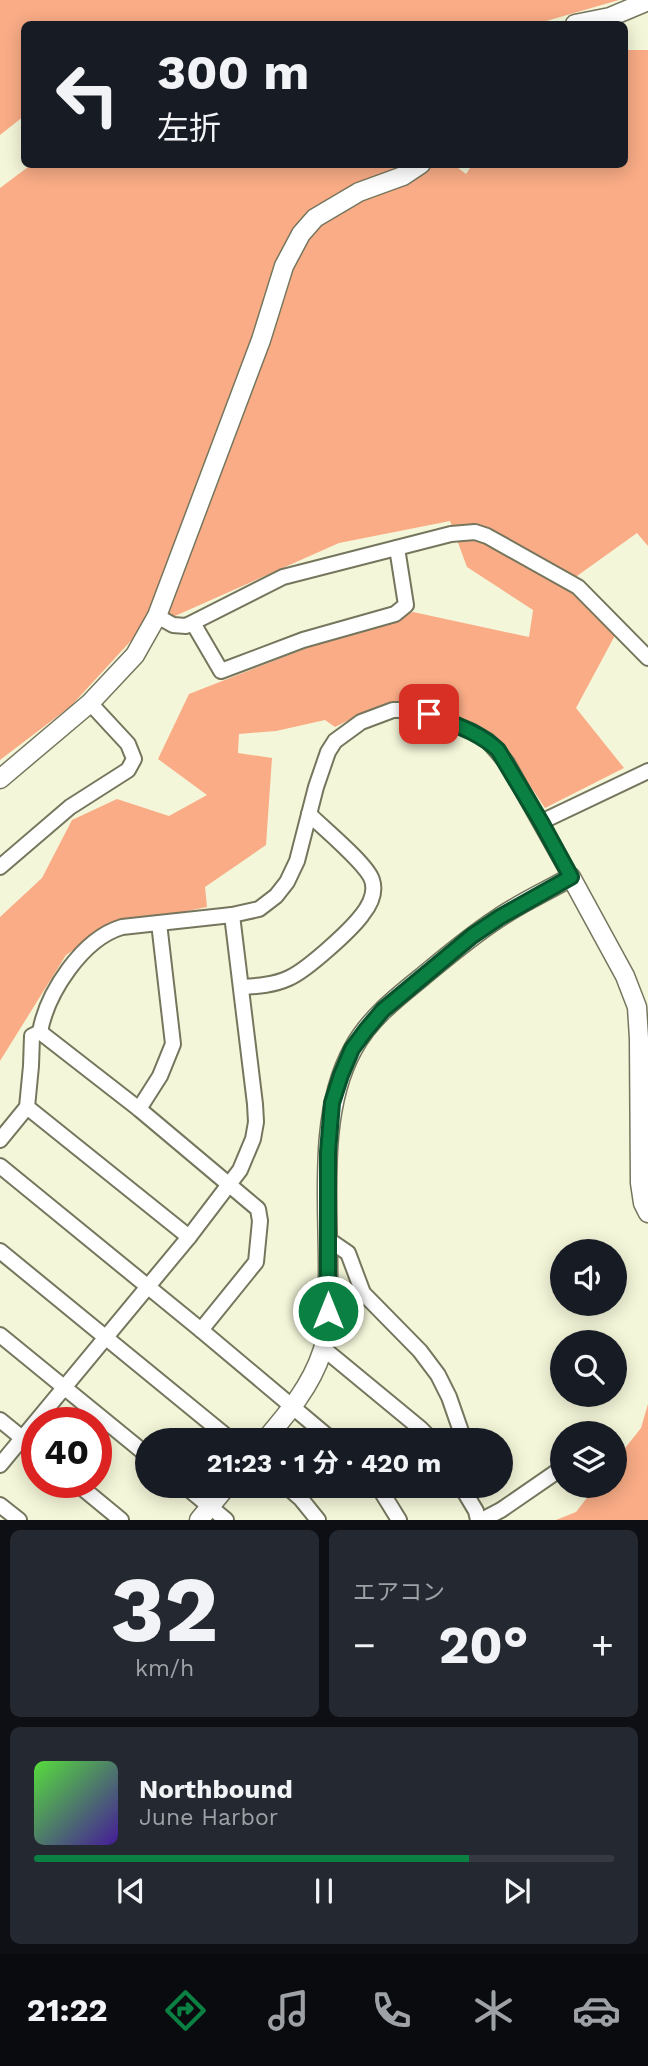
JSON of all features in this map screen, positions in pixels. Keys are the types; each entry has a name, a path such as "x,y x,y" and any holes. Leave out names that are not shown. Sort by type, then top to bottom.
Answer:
{"street":[{"path":"590,21 610,17 648,1"},
{"path":"0,779 90,703 135,655 157,616 261,340 284,266 300,234 315,218 359,192 403,176 415,168"},
{"path":"157,616 173,625 186,626 282,577 465,532 475,532 578,587 648,657"},
{"path":"193,623 221,671 303,640 395,614 406,605 397,548"},
{"path":"0,867 70,807 128,770 134,759 128,744 90,703"},
{"path":"0,1140 27,1107 32,1036 40,1032 46,1007 86,948 110,931 122,927 232,915 259,909 276,896 287,882 297,860 321,769 335,741 361,722 376,715 393,710 411,710 429,714 488,741 507,764 625,976 637,1007 640,1183 643,1203 648,1213"},
{"path":"541,822 648,771"},
{"path":"242,987 278,983 304,969 362,916 374,892 365,868 309,814"},
{"path":"275,1428 313,1377 324,1349 328,1311 328,1152 332,1103 352,1049 383,1010 472,936 571,877"},
{"path":"48,1407 189,1237 240,1170 248,1155 256,1122 232,915"},
{"path":"139,1109 160,1076 173,1044 159,923"},
{"path":"40,1032 139,1109 258,1209 260,1221 256,1262 201,1330"},
{"path":"27,1107 189,1237"},
{"path":"0,1166 318,1428"},
{"path":"329,1240 348,1253 363,1293 419,1351 438,1375 460,1428"},
{"path":"0,1251 216,1428"},
{"path":"0,1335 135,1445"},
{"path":"324,1349 420,1428"},
{"path":"0,1420 21,1437"},
{"path":"0,1465 21,1439"},
{"path":"470,1498 480,1520 500,1510 550,1476"},
{"path":"94,1498 121,1520"},
{"path":"194,1498 205,1513 226,1520"},
{"path":"205,1513 218,1498"},
{"path":"300,1498 318,1520"},
{"path":"385,1498 399,1520"},
{"path":"0,1505 19,1520"}],"shaded area":[{"path":"0,0 619,0 546,21 21,21 21,118 0,135"},
{"path":"628,50 648,50 648,546 637,533 570,581 619,628 576,708 624,768 545,808 508,753 490,737 440,709 406,705 367,711 335,727 325,720 276,731 239,734 238,753 272,758 266,845 205,887 207,907 109,927 66,955 0,1061 0,917 42,878 72,820 117,799 169,816 207,795 158,759 189,694 345,633 413,612 529,637 533,610 467,567 450,521 339,543 139,632 71,706 0,760 0,188 27,168 458,168 466,174 470,168 628,168"},
{"path":"648,1404 648,1520 556,1520 576,1512 587,1498 627,1498 627,1446 641,1428"}],"route":[{"path":"328,1311 328,1152 332,1103 352,1049 383,1010 472,936 571,877 498,750 471,732 429,714"}]}
